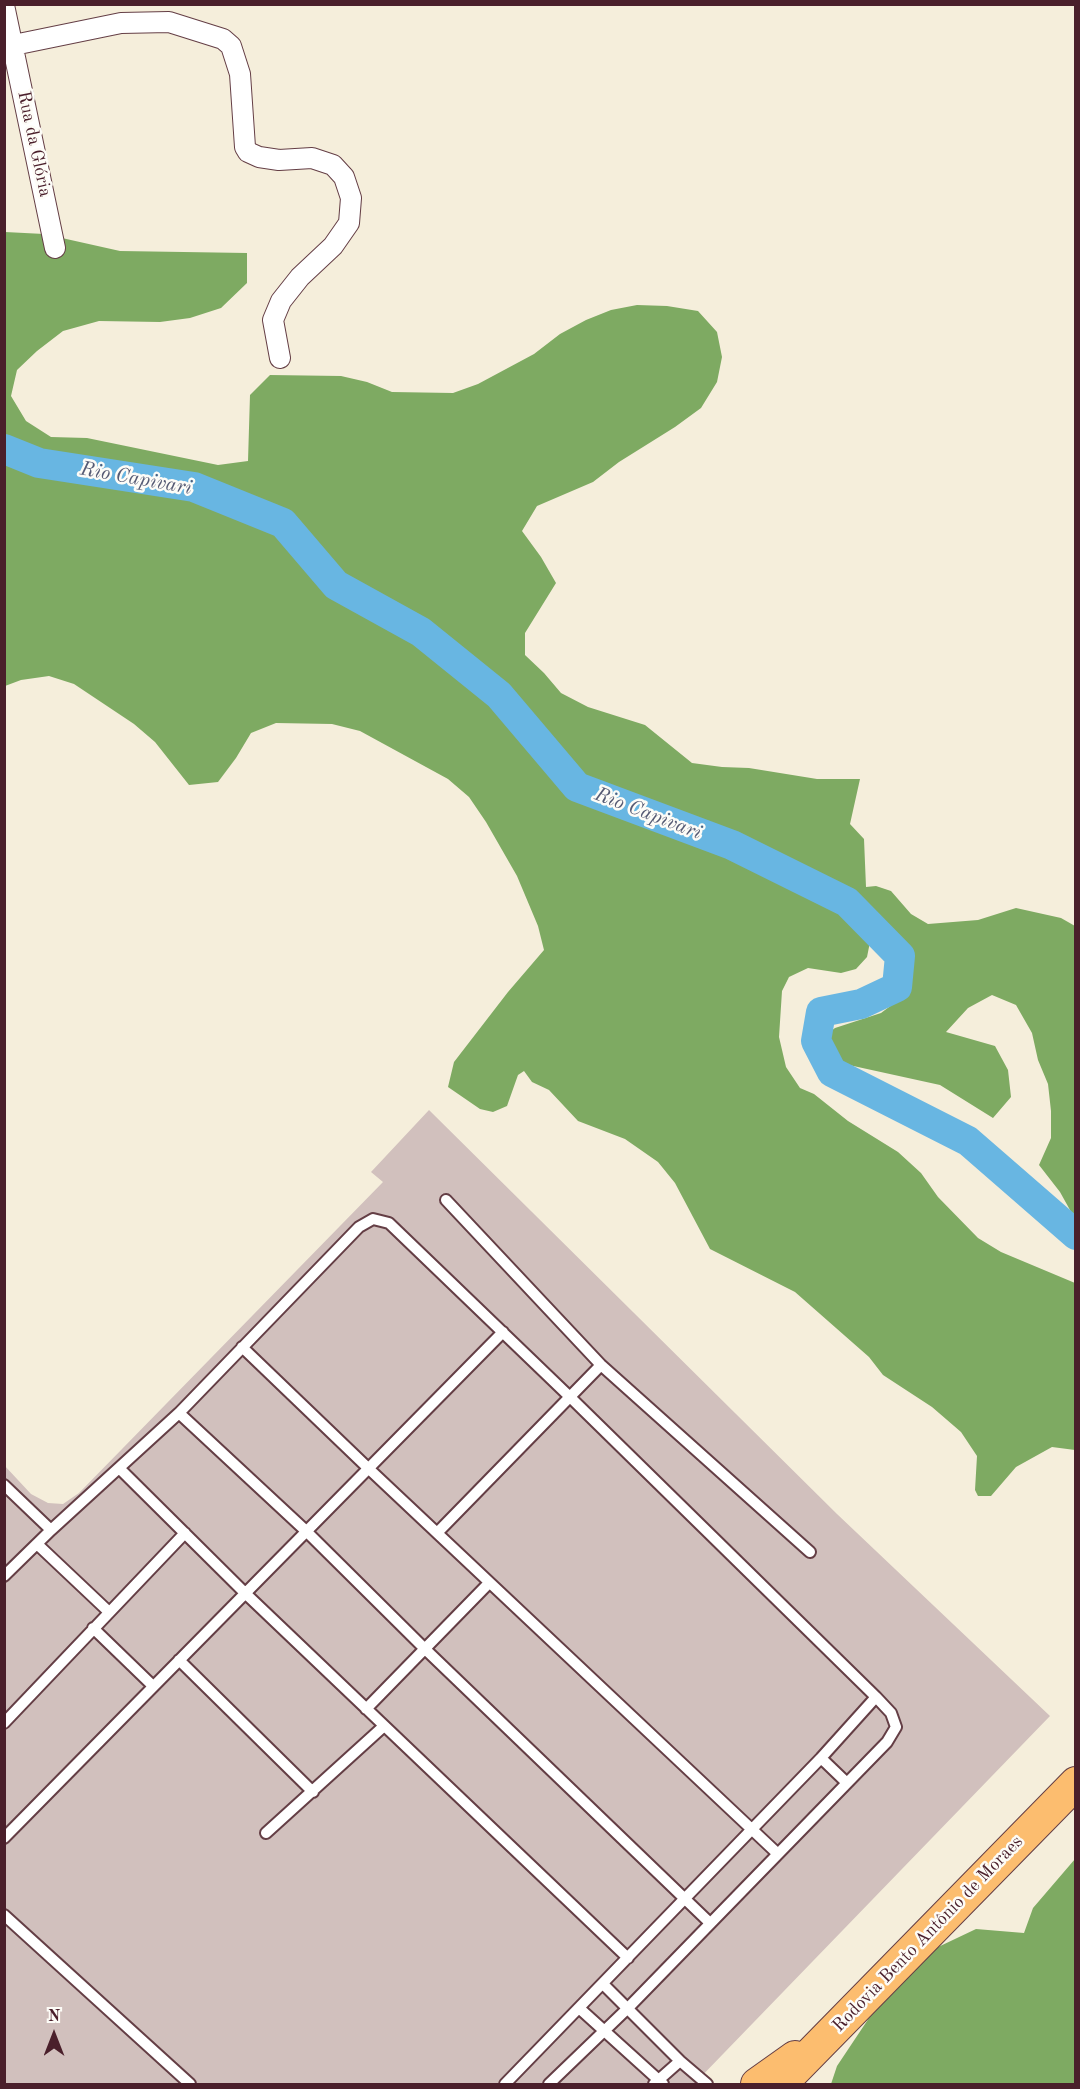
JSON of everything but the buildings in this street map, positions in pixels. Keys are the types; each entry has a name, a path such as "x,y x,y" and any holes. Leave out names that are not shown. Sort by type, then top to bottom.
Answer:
{"main road":[{"name":"Rodovia Bento Antônio de Moraes","path":"781,2085 1076,1783"},
{"path":"756,2085 834,2031"},
{"path":"812,2085 834,2031"}],"street":[{"name":"Rua da Glória","path":"4,5 9,46 55,248"},
{"path":"9,46 121,23 169,22 223,39 231,46 240,74 245,147 248,152 259,158 279,160 312,158 333,165 344,177 351,198 349,223 333,246 300,277 281,301 273,320 280,358"}],"lane":[{"path":"446,1200 601,1365 810,1552"},
{"path":"4,1576 179,1413 359,1227 373,1219 390,1223 876,1697 891,1713 896,1727 887,1742 628,2008 549,2085"},
{"path":"4,1838 503,1332"},
{"path":"242,1347 778,1854"},
{"path":"437,1533 601,1365"},
{"path":"179,1413 306,1531 710,1923"},
{"path":"119,1468 245,1593 628,1958"},
{"path":"4,1485 51,1530"},
{"path":"4,1723 185,1533"},
{"path":"37,1544 109,1612"},
{"path":"366,1708 489,1583"},
{"path":"93,1628 153,1686"},
{"path":"179,1660 313,1792"},
{"path":"505,2085 821,1758 876,1697"},
{"path":"266,1833 384,1726"},
{"path":"821,1758 847,1783"},
{"path":"4,1915 190,2085"},
{"path":"603,1984 707,2085"},
{"path":"579,2008 659,2083 680,2061"}],"shaded area":[{"path":"429,1110 837,1514 1050,1716 694,2084 5,2084 4,1465 31,1494 48,1503 63,1504 79,1493 383,1182 371,1172"}],"green space":[{"path":"5,232 44,234 120,251 247,253 247,283 221,308 190,318 160,322 99,321 63,331 17,370 11,396 26,421 51,437 87,438 218,465 248,461 250,395 270,375 341,376 367,382 392,392 453,393 478,384 534,354 560,334 611,310 637,305 667,306 698,311 717,332 722,357 717,382 701,408 619,462 593,482 537,506 522,531 556,583 525,633 525,655 561,693 588,707 645,725 692,763 749,768 817,779 860,779 850,824 864,839 866,887 876,886 891,891 911,914 928,924 978,920 1016,908 1061,918 1075,926 1075,1219 1060,1192 1039,1165 1051,1138 1048,1084 1038,1060 1032,1033 1016,1005 992,995 968,1008 946,1032 995,1046 1008,1070 1011,1097 993,1118 940,1085 826,1060 822,1049 823,1037 835,1028 881,1013 905,995 906,985 901,972 875,942 870,942 867,957 856,969 841,973 808,968 789,977 782,991 779,1037 786,1067 800,1088 814,1094 848,1121 898,1152 921,1173 938,1197 978,1238 1001,1252 1075,1283 1075,1450 1052,1447 1016,1467 991,1496 978,1496 975,1490 977,1456 961,1432 932,1407 883,1375 869,1357 795,1292 710,1249 675,1183 658,1162 625,1139 578,1121 549,1090 532,1082 524,1071 518,1075 507,1106 493,1112 480,1109 448,1087 454,1062 544,950 538,926 517,876 469,797 448,779 360,731 332,724 276,723 251,733 218,782 189,785 155,742 134,724 74,684 49,676 21,680 5,686"},
{"path":"1075,1859 1075,2084 831,2084 837,2066 875,2009 936,1948 976,1929 1024,1933 1033,1908"}],"waterway":[{"name":"Rio Capivari","path":"4,449 39,463 194,487 283,523 336,585 421,632 499,695 577,787 732,845 847,902 900,956 897,987 861,1004 821,1012 816,1041 832,1072 968,1141 1076,1235"}]}
